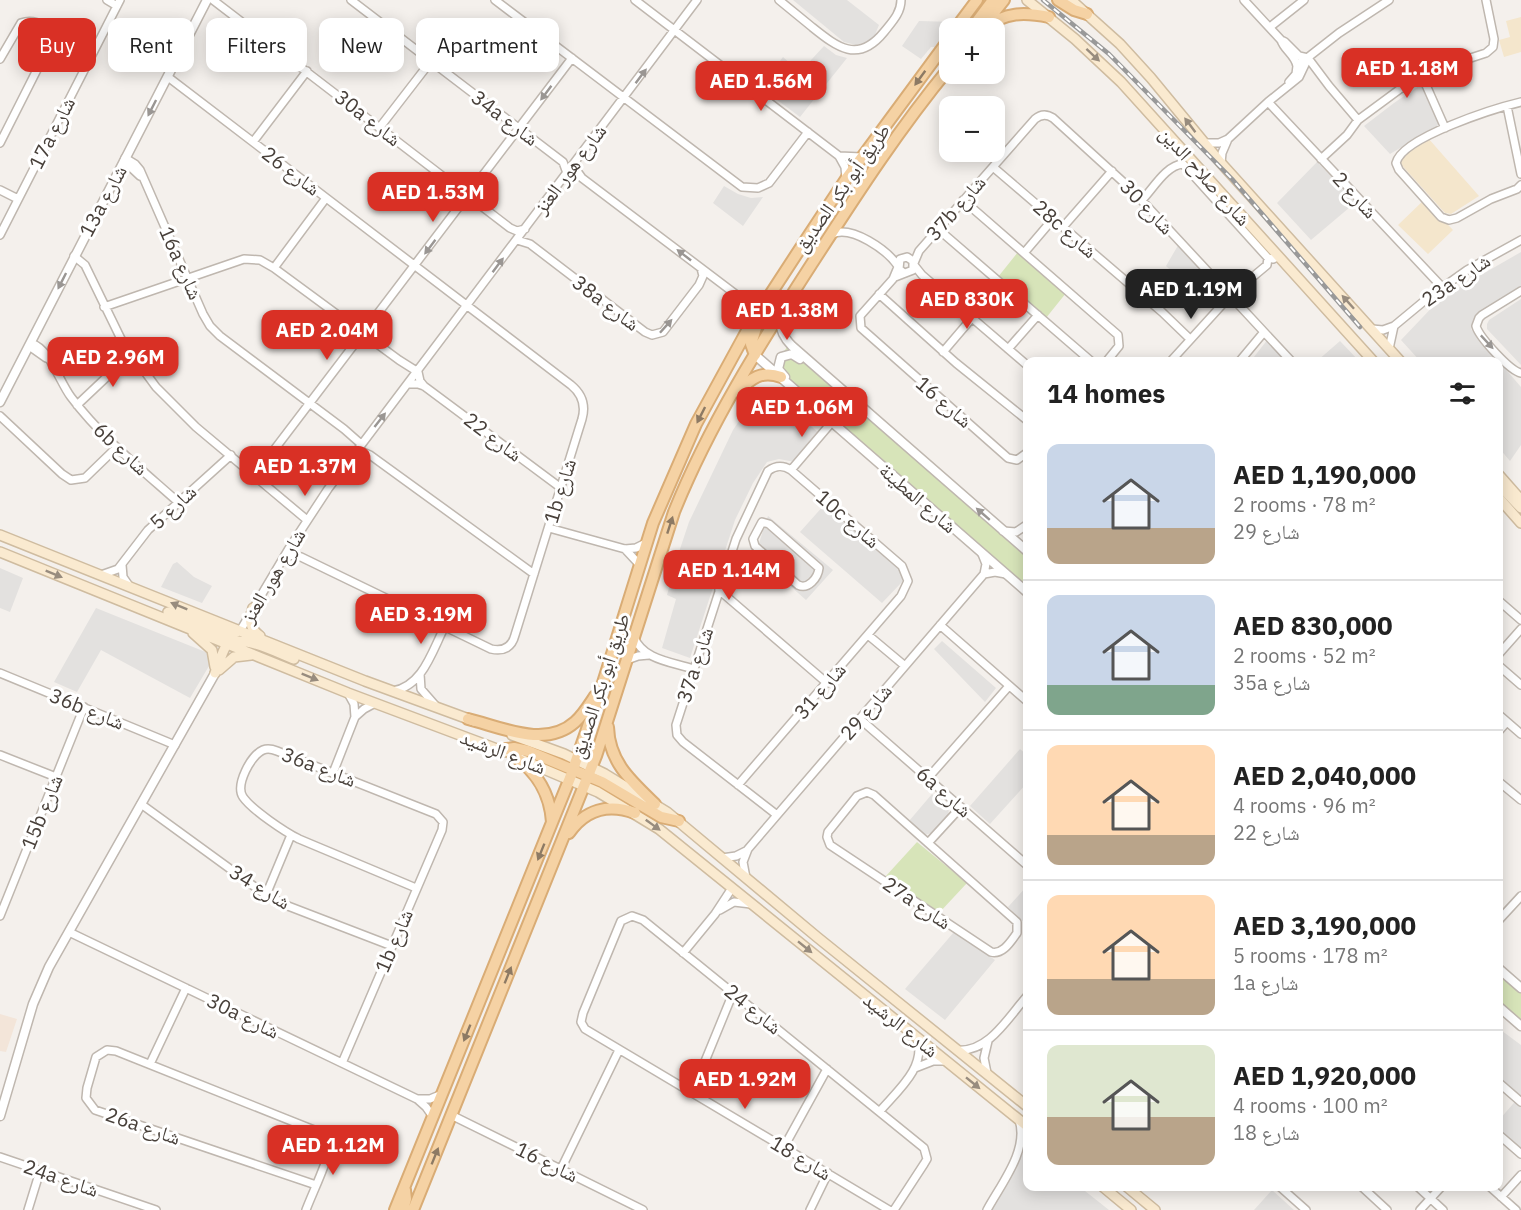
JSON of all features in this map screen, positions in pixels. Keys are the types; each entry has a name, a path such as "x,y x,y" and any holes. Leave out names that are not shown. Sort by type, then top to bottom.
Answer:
{"main road":[{"path":"980,18 993,0"},
{"path":"990,18 1004,0"},
{"name":"شارع صلاح الدين","path":"1027,0 1115,76 1273,257 1369,357"},
{"path":"1058,0 1074,10 1087,14"},
{"name":"شارع صلاح الدين","path":"1071,0 1151,78 1221,163 1396,357"},
{"path":"963,18 974,3"},
{"path":"1001,18 1011,14 1036,14 1049,17"},
{"name":"طريق أبو بكر الصديق","path":"395,1210 552,824 601,689 659,505 696,424 759,311 846,179 939,53"},
{"name":"طريق أبو بكر الصديق","path":"413,1210 588,776 674,512 688,480 726,406 781,312 882,156 939,81"},
{"path":"882,156 886,139 903,116 903,109 900,105"},
{"path":"1200,183 1201,172"},
{"path":"755,355 751,344 759,323 759,311"},
{"path":"726,406 752,378 767,374 781,377"},
{"path":"1503,480 1521,500"},
{"path":"1503,489 1521,508"},
{"path":"1503,503 1520,522"},
{"name":"شارع الرشيد","path":"0,534 286,650 468,719 573,769"},
{"name":"شارع الرشيد","path":"0,552 231,643 348,693 513,755 573,769"},
{"path":"125,603 137,603 157,608 227,635 240,631"},
{"path":"253,608 250,618 254,631 286,650"},
{"path":"184,626 212,650 215,658 215,673"},
{"path":"215,673 231,643 244,641 325,670 365,681"},
{"path":"215,673 237,656 256,655"},
{"path":"468,719 534,735 551,735 574,723 601,689"},
{"path":"608,720 609,741 620,768 655,804"},
{"path":"499,750 521,749 573,769 619,791 653,813 679,820"},
{"path":"513,755 531,770 544,790 549,801 552,824"},
{"name":"شارع الرشيد","path":"588,776 655,804 679,820 817,938 1023,1103"},
{"name":"شارع الرشيد","path":"588,776 732,888 1023,1123"},
{"path":"559,848 572,828 588,814 606,808 635,813"},
{"path":"732,888 744,886 750,888 817,938"},
{"path":"404,1187 406,1199 404,1210"},
{"path":"1108,1191 1131,1210"},
{"path":"1132,1191 1155,1210"},
{"path":"1142,1191 1143,1200"}],"street":[{"path":"106,0 118,2"},
{"name":"13a شارع","path":"0,402 207,0"},
{"name":"30a شارع","path":"213,0 237,18"},
{"name":"34a شارع","path":"351,0 361,3 416,49"},
{"path":"495,0 738,184 753,189 769,183 808,132"},
{"path":"635,0 839,156 845,167 846,179"},
{"name":"شارع هور العنز","path":"231,643 308,518 354,453 697,0"},
{"path":"779,0 837,46 852,50 867,47 879,37 899,13 901,0"},
{"path":"1244,0 1270,27 1295,59 1296,74 1287,87"},
{"path":"1270,27 1304,0"},
{"path":"1297,66 1339,33 1389,0"},
{"path":"1321,159 1347,135 1358,120 1389,96 1422,76 1456,62 1486,54 1493,47 1494,39 1486,0"},
{"name":"17a شارع","path":"0,235 118,2"},
{"path":"0,59 21,23 35,22 49,32 49,46 0,143"},
{"path":"1281,40 1299,56 1308,58 1358,120"},
{"path":"255,475 572,58"},
{"path":"1204,143 1219,143 1228,139 1301,75 1308,58"},
{"name":"30a شارع","path":"307,71 514,230 525,230"},
{"path":"253,142 306,72"},
{"path":"380,127 422,72"},
{"name":"34a شارع","path":"445,72 563,162 567,173"},
{"path":"1422,76 1445,128"},
{"name":"شارع 26","path":"168,77 572,385 583,401"},
{"name":"شارع 2","path":"1268,102 1442,287"},
{"path":"1521,102 1480,113 1445,128 1402,153 1396,163 1399,170 1441,217 1449,220 1458,218 1521,185"},
{"path":"1507,105 1521,174"},
{"name":"37b شارع","path":"907,273 914,264 919,251 963,200 1035,119 1044,115"},
{"name":"شارع 30","path":"1044,115 1053,118 1113,171 1287,357"},
{"path":"1221,163 1222,153 1228,139"},
{"path":"839,156 862,157"},
{"name":"16a شارع","path":"124,160 138,167 206,320 215,332 363,442"},
{"path":"576,162 577,171 582,178 748,303 754,304 767,299"},
{"path":"1142,200 1161,178 1178,164 1185,165 1273,257 1231,296 1174,357"},
{"name":"28c شارع","path":"993,167 1162,312 1190,339"},
{"path":"1063,227 1113,171"},
{"path":"0,190 18,199"},
{"path":"274,268 326,198"},
{"path":"963,200 1118,335 1119,346 1110,357"},
{"path":"846,211 846,223 854,233 888,254 907,273"},
{"path":"1024,253 1053,219"},
{"path":"938,229 1086,357"},
{"path":"830,235 842,231 854,233"},
{"name":"38a شارع","path":"517,240 530,244 652,335 660,334 666,329 699,285 703,276 701,268"},
{"name":"23a شارع","path":"1394,326 1442,287 1485,259 1521,240"},
{"name":"37b شارع","path":"905,257 919,251"},
{"path":"888,254 905,257 914,264 922,275 1023,362"},
{"path":"879,294 892,279 905,257"},
{"path":"104,307 251,258 264,261 416,373 424,386"},
{"path":"73,259 83,262 104,307 131,354 175,407 308,518"},
{"path":"892,279 907,273 922,275"},
{"path":"1501,357 1480,334 1476,326 1482,315 1521,291"},
{"name":"شارع 16","path":"1023,417 943,352 879,294 860,316 859,325 864,331 1008,458 1017,460 1023,456"},
{"name":"شارع المطينة","path":"781,312 780,327 786,340 850,399 1023,548"},
{"path":"1008,349 1038,315"},
{"path":"943,352 972,318"},
{"path":"1372,329 1383,330 1394,326"},
{"path":"1389,349 1394,326"},
{"path":"1243,357 1264,332"},
{"name":"6b شارع","path":"30,344 41,347 77,405 117,447 178,502"},
{"path":"77,405 131,354"},
{"path":"802,396 778,369 779,361 788,354 795,355 826,383 850,399"},
{"name":"شارع المطينة","path":"755,355 1023,589"},
{"path":"1503,359 1512,369 1521,374"},
{"name":"شارع 22","path":"408,384 424,386 561,488"},
{"name":"1b شارع","path":"445,626 491,649 503,650 508,648 514,640 582,419 583,401"},
{"path":"0,416 71,480 85,478 117,447"},
{"path":"791,470 832,422"},
{"path":"363,442 370,455"},
{"path":"354,453 363,452 370,455 534,574"},
{"name":"شارع 5","path":"101,575 113,572 122,565 141,538 231,455"},
{"name":"37a شارع","path":"738,785 680,739 676,730 677,721 719,590 745,519 768,471 777,466 791,470"},
{"name":"10c شارع","path":"791,470 902,566 908,581 901,596"},
{"path":"745,519 758,528"},
{"path":"762,522 767,522 818,567 819,572 810,584 805,587 800,586 755,546 753,539 758,528 762,522"},
{"path":"1003,531 1011,533 1023,527"},
{"path":"549,528 625,549 636,548 646,543"},
{"path":"293,542 293,548 301,557"},
{"path":"625,549 639,564"},
{"path":"982,554 986,564 984,574 995,572 1006,574"},
{"path":"283,559 291,555 301,557 445,626 420,674 407,687 391,691"},
{"path":"122,565 123,577 130,586"},
{"name":"شارع 29","path":"748,849 984,574"},
{"path":"719,590 827,683"},
{"name":"شارع 31","path":"738,785 901,596"},
{"path":"1503,604 1521,620"},
{"path":"940,626 1023,698"},
{"path":"1503,649 1521,629"},
{"path":"868,635 905,666"},
{"path":"634,637 649,655"},
{"path":"627,660 649,655 693,669"},
{"path":"1503,669 1521,685"},
{"name":"36b شارع","path":"0,673 175,745"},
{"path":"0,1116 33,1004 49,967 215,673"},
{"path":"420,674 421,689 439,708"},
{"path":"928,778 1009,686"},
{"path":"333,773 355,717 354,704 348,693"},
{"path":"355,717 375,703"},
{"name":"15b شارع","path":"0,916 84,707"},
{"path":"1503,718 1521,734"},
{"name":"6a شارع","path":"860,719 1023,862"},
{"path":"1503,726 1507,722"},
{"name":"36a شارع","path":"417,888 291,835 249,803 242,795 240,784 253,759 261,751 272,749 436,814 441,819"},
{"path":"0,755 56,777"},
{"path":"738,785 777,815"},
{"path":"1503,785 1521,800"},
{"name":"27a شارع","path":"867,792 874,795 928,843 1017,922 1017,933 1001,952 994,953 977,943 830,845 827,837 828,832 857,796 867,792"},
{"name":"شارع 34","path":"141,804 266,895 288,906 392,946"},
{"path":"928,843 961,807"},
{"name":"1b شارع","path":"342,1063 442,830 441,819"},
{"path":"266,895 291,835"},
{"path":"722,858 736,856 748,849"},
{"path":"748,849 743,867 748,880"},
{"path":"683,953 715,914 732,888"},
{"path":"1503,916 1521,896"},
{"path":"715,914 734,902 753,905"},
{"name":"شارع 24","path":"589,1032 583,1026 581,1017 618,926 621,921 632,916 643,920 920,1143 927,1159 892,1210"},
{"name":"30a شارع","path":"69,932 417,1099 433,1117"},
{"path":"1503,972 1521,988"},
{"path":"150,1064 186,988"},
{"path":"692,1093 733,993"},
{"path":"957,1050 973,1049 988,1041 1023,1001"},
{"path":"1503,1010 1521,1026"},
{"name":"شارع 18","path":"589,1032 892,1210"},
{"path":"880,1112 915,1068 920,1050 917,1038"},
{"path":"988,1041 984,1058 988,1074"},
{"name":"26a شارع","path":"111,1050 150,1064 320,1132 329,1139 330,1146 316,1185 95,1110 88,1103 87,1088 94,1062 103,1051 111,1050"},
{"path":"561,1169 619,1050"},
{"path":"915,1068 933,1061 945,1061"},
{"path":"784,1147 827,1069"},
{"path":"1503,1086 1521,1102"},
{"path":"417,1099 430,1099 442,1094"},
{"name":"شارع 16","path":"451,1115 643,1210"},
{"path":"987,1210 1022,1143 1019,1120"},
{"path":"1503,1138 1521,1154"},
{"path":"1016,1157 1023,1151"},
{"name":"24a شارع","path":"0,1157 156,1210"},
{"path":"28,1210 40,1171"},
{"path":"810,1210 828,1173"},
{"path":"1501,1197 1521,1175"},
{"path":"306,1210 316,1185"},
{"path":"1285,1191 1306,1210"},
{"path":"1366,1191 1387,1210"},
{"path":"1422,1191 1443,1210"},
{"path":"1420,1210 1438,1191"},
{"path":"1494,1191 1515,1210"}],"shaded area":[{"path":"793,0 847,0 879,25 874,37 868,42 856,45 844,42"},
{"path":"919,21 939,22 939,44 937,47 931,47 921,59 902,46"},
{"path":"824,46 836,55 847,58 800,117 760,87 783,57 800,72"},
{"path":"1422,84 1442,123 1390,154 1364,126"},
{"path":"1317,162 1356,202 1311,240 1277,203"},
{"path":"724,186 751,198 763,197 743,226 713,203"},
{"path":"1180,242 1221,289 1221,294 1210,306 1166,266"},
{"path":"1521,252 1521,287 1479,314 1471,329 1495,357 1416,357 1401,340 1441,298"},
{"path":"1521,299 1521,365 1487,329 1487,324 1489,320"},
{"path":"1268,339 1283,357 1254,357"},
{"path":"1340,341 1355,357 1322,357"},
{"path":"1503,366 1521,387 1521,445 1510,461 1503,453"},
{"path":"766,387 820,434 795,462 779,459 767,462 753,483 735,520 690,658 662,648 676,599 667,595 678,555 689,522 733,430 761,388"},
{"path":"825,504 901,570 904,577 902,582 882,603 800,532"},
{"path":"768,516 833,570 806,600 755,555"},
{"path":"177,562 194,577 212,586 202,603 161,587 173,564"},
{"path":"0,568 23,578 10,612 0,608"},
{"path":"96,608 208,653 212,661 190,698 101,650 77,692 54,682"},
{"path":"942,641 996,688 985,702 934,649"},
{"path":"1020,749 1023,752 1023,787 990,824 970,806"},
{"path":"932,794 949,809 948,815 931,833 925,835 909,821"},
{"path":"1023,890 1023,921 1008,907"},
{"path":"954,932 995,960 945,1020 905,989"},
{"path":"0,1014 17,1019 6,1052 0,1051"},
{"path":"1503,1032 1521,1045 1521,1149 1503,1133 1503,1115 1519,1097 1503,1083"},
{"path":"1022,1154 1023,1191 1085,1191 1109,1210 991,1210"},
{"path":"1273,1191 1294,1210 1254,1210"}],"green space":[{"path":"1018,252 1066,293 1046,318 998,277"},
{"path":"787,347 1023,554 1023,587 773,368"},
{"path":"917,842 967,883 939,913 885,877"},
{"path":"1503,973 1521,988 1521,1022 1503,1006"}],"sand":[{"path":"1521,17 1521,52 1504,57 1499,40 1510,37 1506,21"},
{"path":"1428,138 1479,196 1451,214 1445,213 1397,160 1400,151"},
{"path":"1424,200 1453,230 1428,254 1398,225"}],"railway":[{"path":"1043,0 1109,54 1232,179 1360,327"}]}
